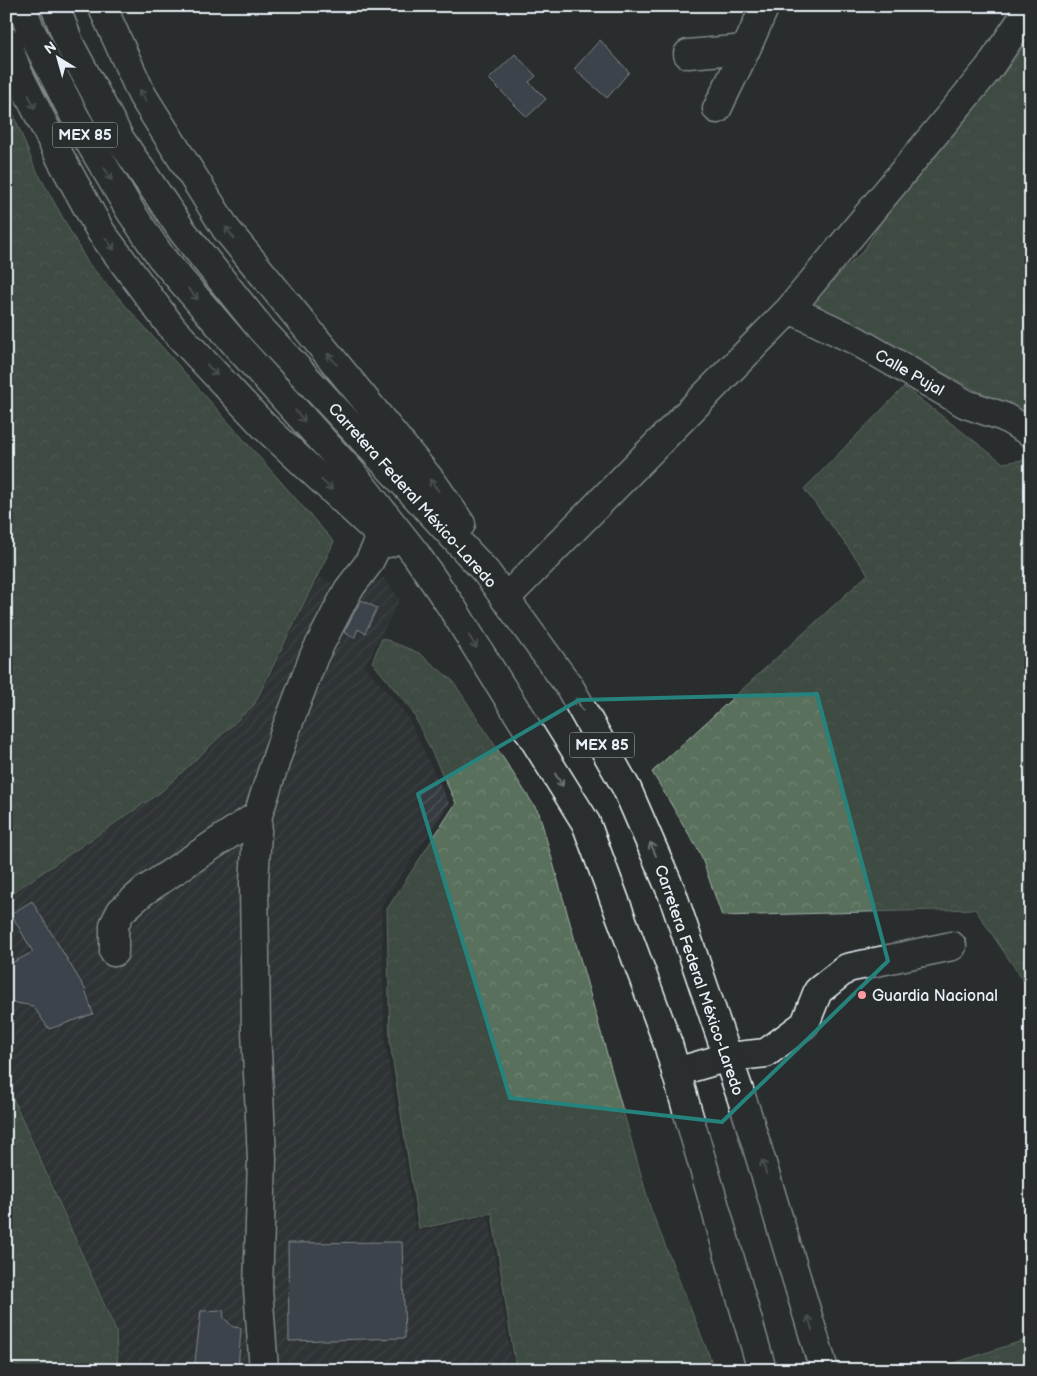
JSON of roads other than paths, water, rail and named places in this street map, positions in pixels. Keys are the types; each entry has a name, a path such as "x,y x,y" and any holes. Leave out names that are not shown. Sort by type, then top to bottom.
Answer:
{"main road":[{"name":"Carretera Federal México-Laredo","path":"22,6 30,29 76,120 131,212 161,257 238,347 352,473 415,553 452,606 586,824 668,1044 762,1370"},
{"name":"Carretera Federal México-Laredo","path":"55,6 70,45 120,139 183,232 261,329 486,572 569,686 627,790 672,893 748,1117 824,1370"},
{"path":"102,6 142,95 226,229 433,483 462,527 486,572"},
{"path":"717,110 765,6"},
{"path":"505,599 790,309 989,68 1031,6"},
{"path":"6,41 18,74 101,232 173,329 264,426 382,536 452,606"},
{"path":"688,54 746,49"},
{"name":"Calle Pujal","path":"790,309 855,340 966,404 1004,417 1031,433"},
{"path":"264,1370 258,1289 262,1159 256,1030 254,882 258,815 285,732 314,656 348,590 368,564 382,536"},
{"path":"114,952 114,925 121,911 144,892 258,815"},
{"path":"676,1072 728,1057 766,1053 805,1024 818,991 847,968 952,946"}],"place":[{"name":"Guardia Nacional","path":"862,995"}]}
